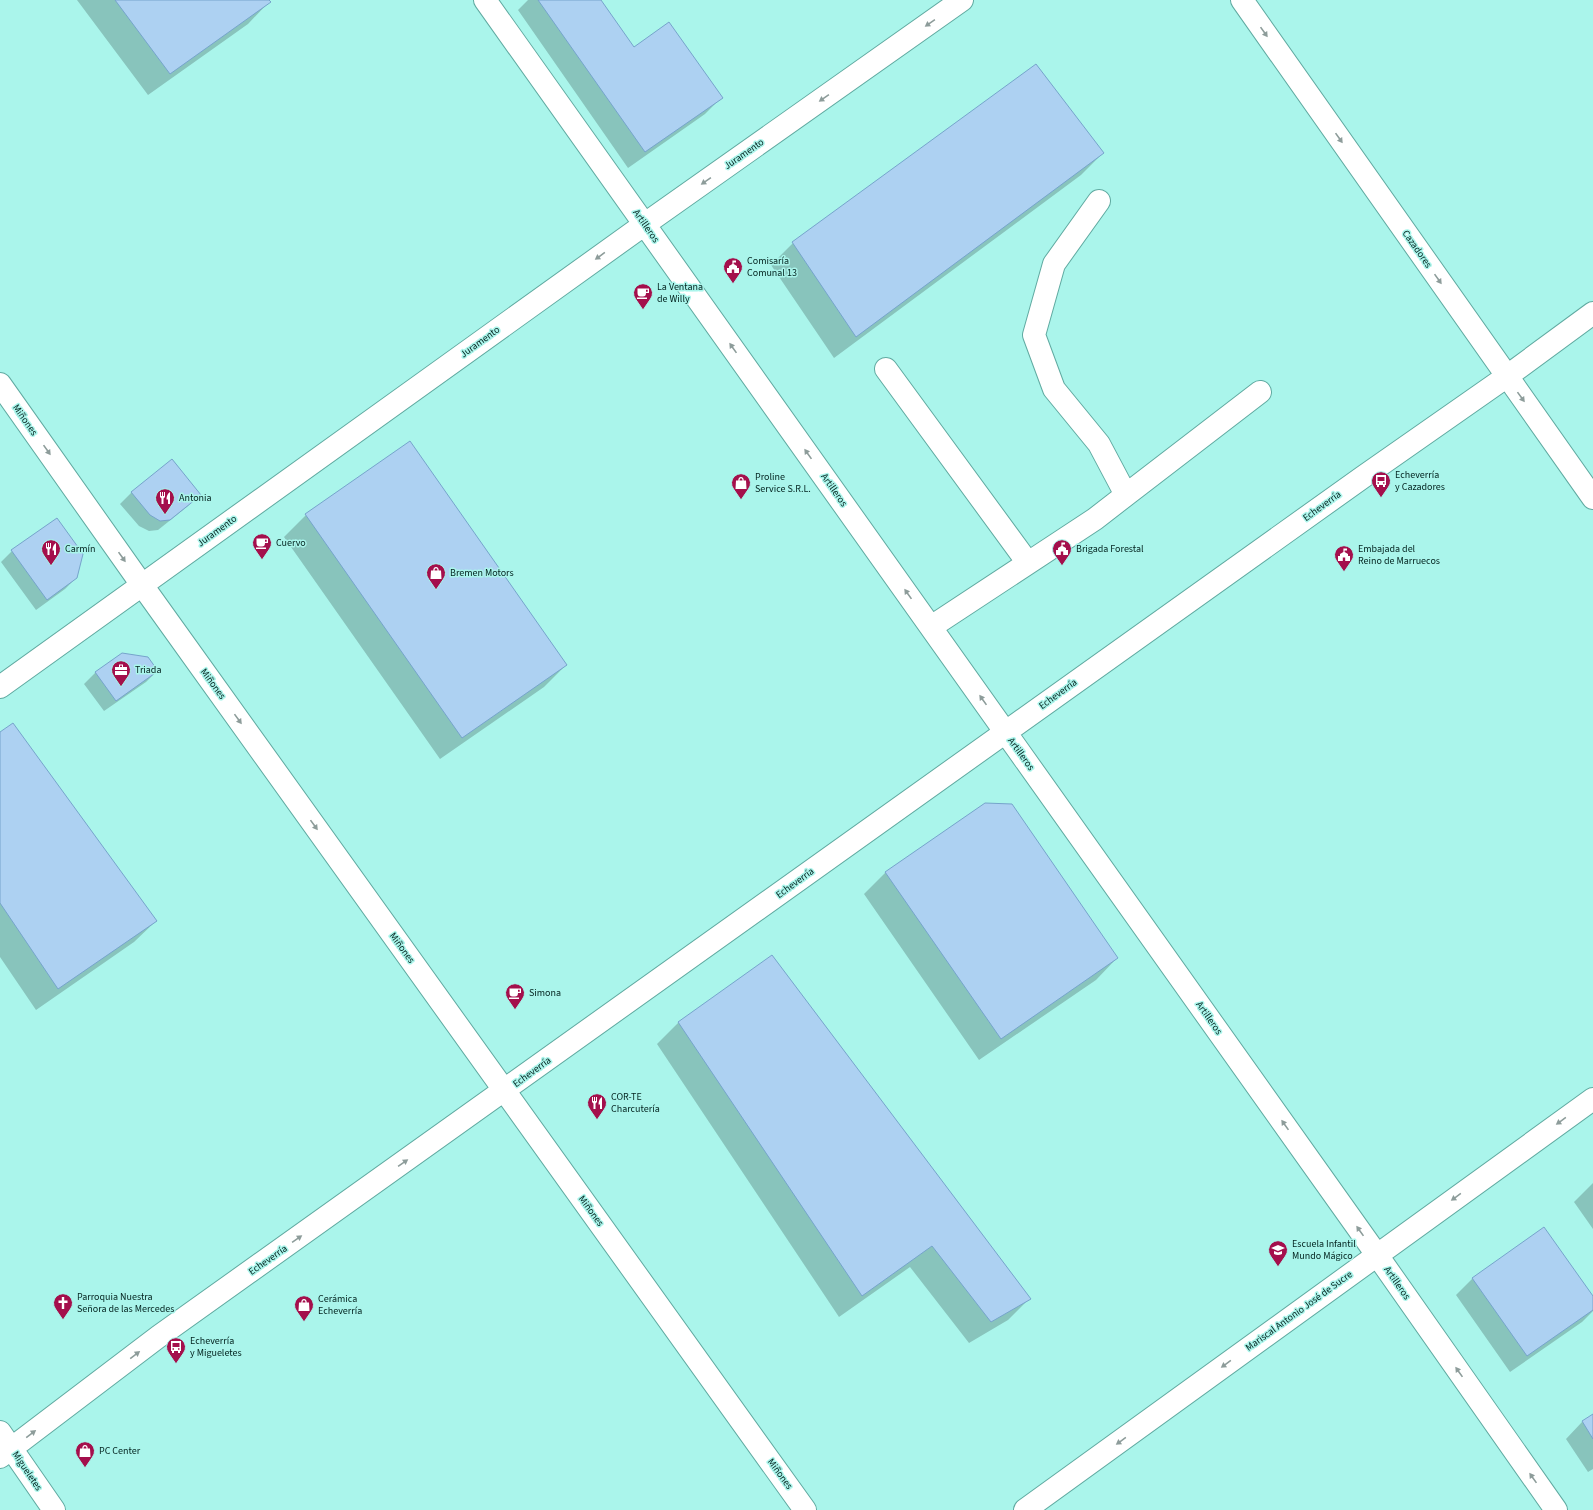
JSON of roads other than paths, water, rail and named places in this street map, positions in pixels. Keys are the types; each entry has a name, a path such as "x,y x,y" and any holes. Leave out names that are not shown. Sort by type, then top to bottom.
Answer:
{"street":[{"name":"Artilleros","path":"485,0 1377,1254 1556,1510"},
{"name":"Juramento","path":"0,687 645,224 962,0"},
{"name":"Cazadores","path":"1242,0 1506,377 1593,498"},
{"path":"1099,201 1054,264 1034,335 1054,389 1099,444 1126,495"},
{"name":"Echeverría","path":"4,1446 505,1091 1005,732 1506,377 1593,313"},
{"path":"886,369 1028,563"},
{"name":"Miñones","path":"0,384 142,585 805,1510"},
{"path":"931,627 1095,519 1260,392"},
{"name":"Mariscal Antonio José de Sucre","path":"1025,1510 1593,1098"},
{"name":"Migueletes","path":"4,1446 54,1510"}],"place":[{"name":"Comisaría Comunal 13","path":"733,284"},
{"name":"La Ventana de Willy","path":"643,310"},
{"name":"Echeverría y Cazadores","path":"1381,498"},
{"name":"Proline Service S.R.L.","path":"741,500"},
{"name":"Antonia","path":"165,515"},
{"name":"Cuervo","path":"262,560"},
{"name":"Carmín","path":"51,566"},
{"name":"Brigada Forestal","path":"1062,566"},
{"name":"Embajada del Reino de Marruecos","path":"1344,572"},
{"name":"Bremen Motors","path":"436,590"},
{"name":"Triada","path":"121,687"},
{"name":"Simona","path":"515,1010"},
{"name":"COR-TE Charcutería","path":"597,1120"},
{"name":"Escuela Infantil Mundo Mágico","path":"1278,1267"},
{"name":"Parroquia Nuestra Señora de las Mercedes","path":"63,1320"},
{"name":"Cerámica Echeverría","path":"304,1322"},
{"name":"Echeverría y Migueletes","path":"176,1364"},
{"name":"PC Center","path":"85,1468"}]}
